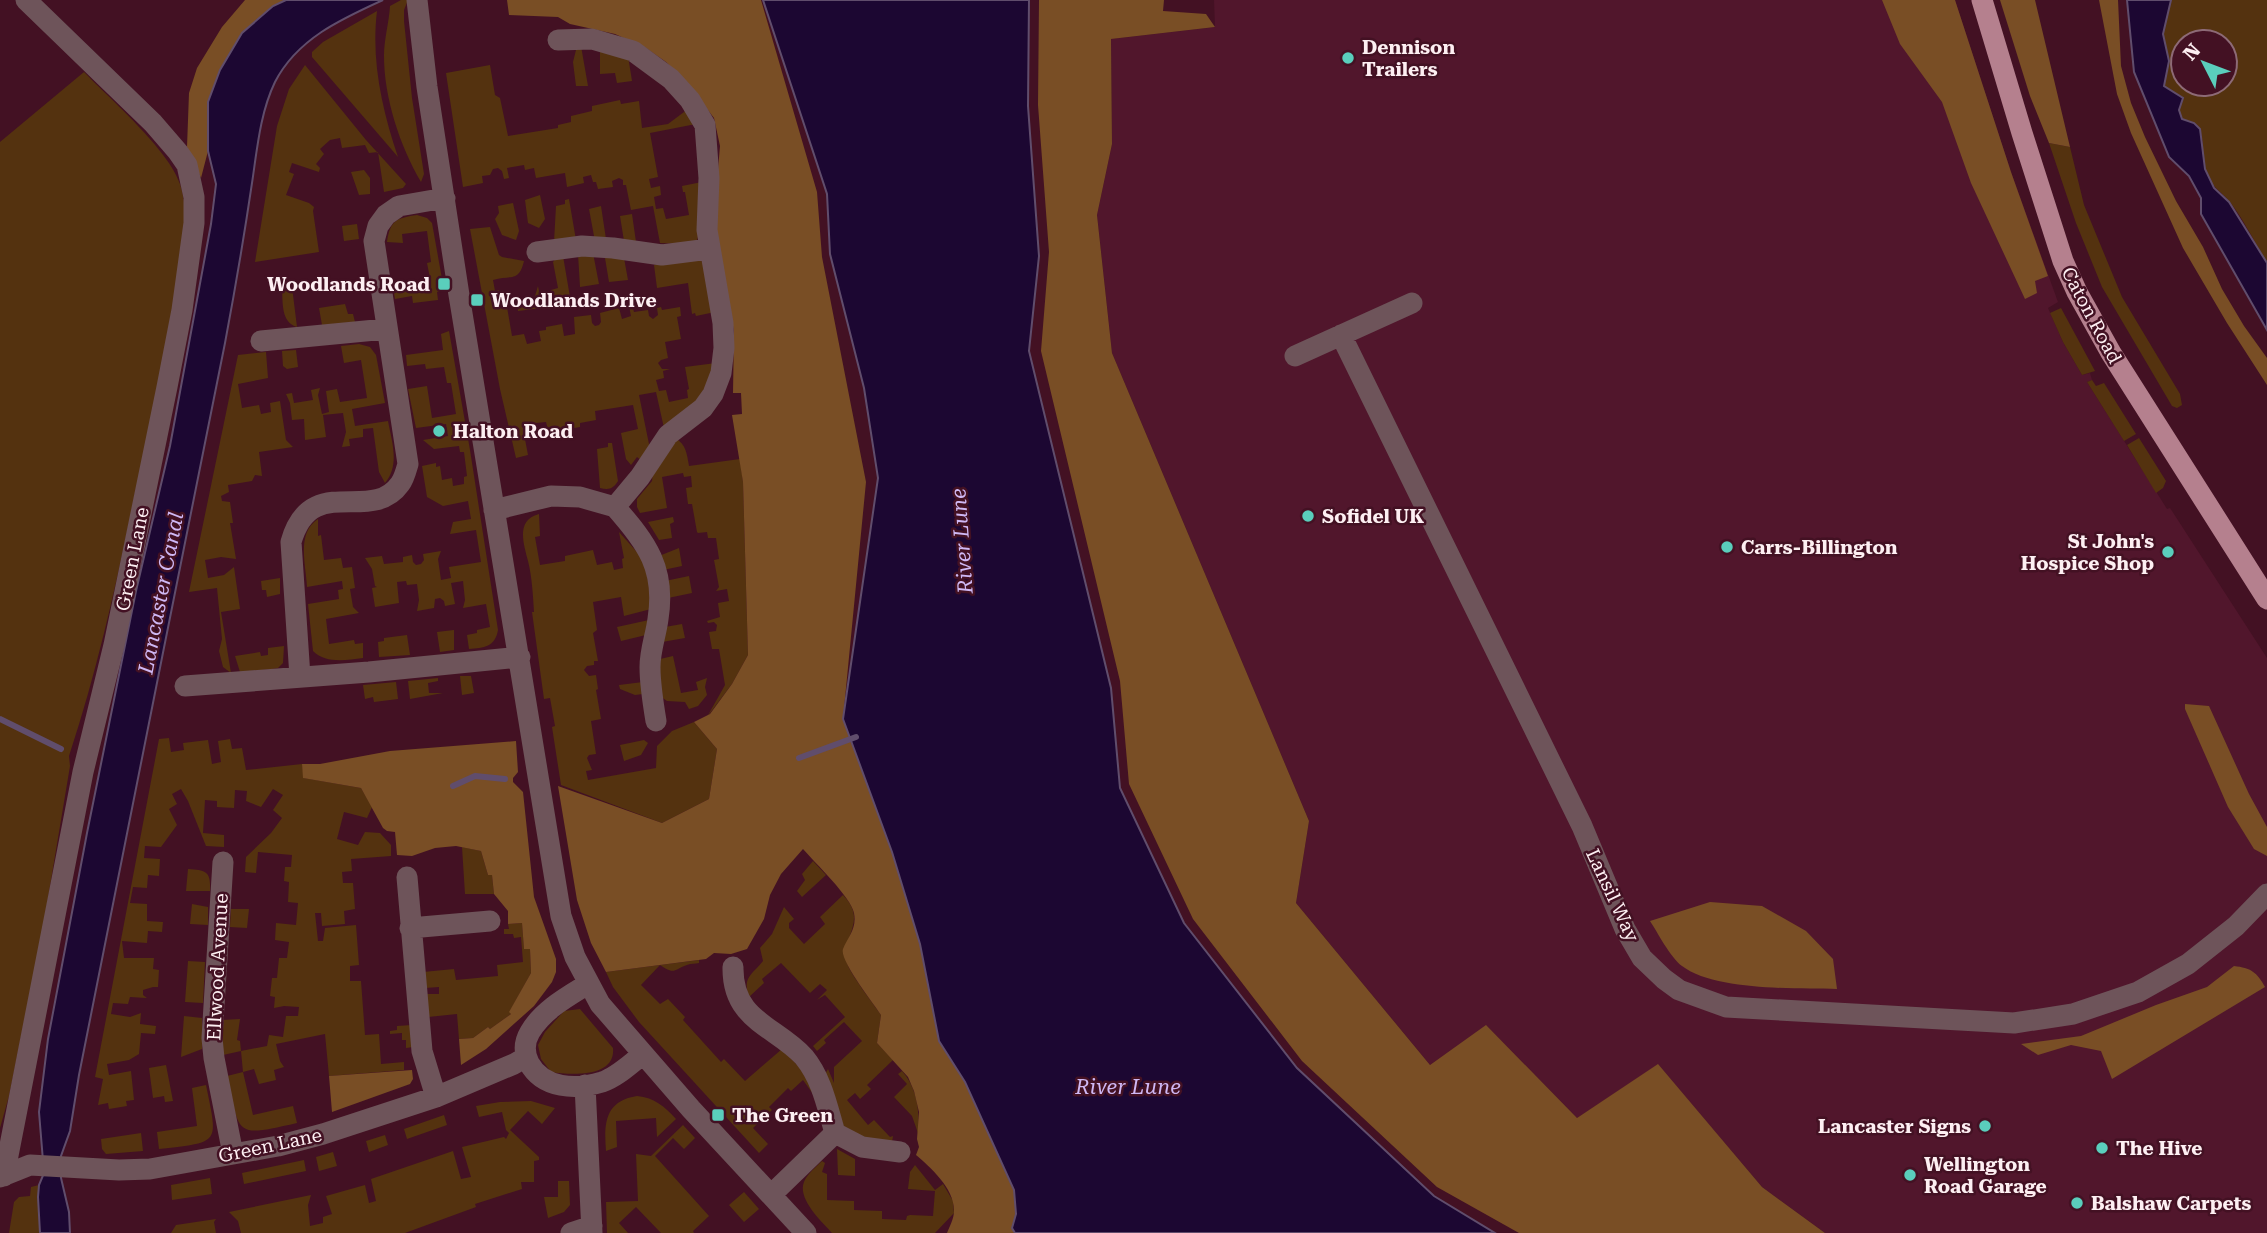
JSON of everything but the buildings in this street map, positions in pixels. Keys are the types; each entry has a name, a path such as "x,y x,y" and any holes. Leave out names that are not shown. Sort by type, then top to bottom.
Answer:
{"main road":[{"name":"Caton Road","path":"1982,0 2063,261 2077,292 2110,353 2267,599"}],"street":[{"name":"Green Lane","path":"2,1177 83,772 114,645 167,387 184,299 194,223 194,197 187,165 178,152 153,123 26,0"},
{"path":"418,10 427,88 561,916 575,957 600,1004 642,1055 806,1233"},
{"path":"558,40 592,38 633,51 662,71 690,100 705,125 709,164 707,230 723,323 721,373 713,394 703,408 668,435 640,477 615,507"},
{"path":"300,677 291,542 295,527 305,513 318,505 378,499 391,494 402,482 408,464 373,241 378,226 399,206 445,198"},
{"path":"537,252 582,246 662,255 709,249"},
{"path":"1294,356 1412,303"},
{"path":"271,334 386,329"},
{"name":"Lansil Way","path":"1341,335 1582,826 1625,929 1642,957 1679,990 1726,1007 1740,1008 2014,1023 2073,1014 2138,992 2188,964 2236,926 2267,894"},
{"path":"494,510 551,496 580,497 615,507 638,533 649,550 658,576 660,600 650,666 656,721"},
{"path":"199,679 300,677 520,657"},
{"name":"Ellwood Avenue","path":"223,862 212,1038 233,1154"},
{"path":"407,877 422,1051 436,1097"},
{"path":"411,928 490,921"},
{"path":"733,967 732,984 750,1013 758,1023 803,1056 813,1071 822,1087 835,1133 862,1147 900,1152"},
{"path":"588,984 540,1018 526,1040 526,1057 538,1075 565,1087 585,1085 611,1078 642,1055"},
{"name":"Green Lane","path":"2,1177 30,1165 150,1170 278,1146 436,1097 526,1057"},
{"path":"585,1085 585,1231"},
{"path":"771,1195 835,1133"}],"shaded area":[{"path":"245,0 286,0 273,6 208,102 208,151 201,178 187,147 189,93 197,68 222,27"},
{"path":"401,0 408,0 404,21 424,174 421,182 406,153 395,121 385,72 384,50 390,6"},
{"path":"507,0 761,0 817,192 822,257 866,482 843,719 892,852 920,944 939,1041 965,1082 1014,1191 1016,1214 1012,1228 1015,1233 947,1233 954,1211 953,1203 941,1179 916,1155 919,1147 919,1112 914,1091 908,1077 877,1043 881,1015 851,972 843,955 853,928 854,913 840,889 803,849 781,874 770,895 764,919 747,949 731,954 714,953 706,959 606,972 591,943 577,900 558,786 662,823 709,799 717,749 694,722 710,714 732,684 748,655 743,482 732,415 742,414 741,393 733,393 734,331 717,244 716,193 720,146 714,118 684,79 646,48 615,34 570,24 558,17 509,15"},
{"path":"1039,0 1164,0 1163,11 1206,14 1215,27 1111,39 1112,144 1097,215 1112,353 1309,821 1296,903 1430,1065 1486,1025 1577,1118 1658,1064 1762,1187 1825,1233 1519,1233 1437,1187 1302,1061 1193,919 1129,784 1120,681 1041,351 1049,252 1038,105"},
{"path":"1214,0 1955,0 2011,172 2058,302 2048,308 2063,342 2082,375 2090,373 2092,380 2087,382 2167,509 2170,508 2267,658 2267,1233 1825,1233 1762,1187 1658,1065 1577,1118 1486,1026 1430,1065 1296,903 1309,821 1112,353 1097,215 1112,144 1111,39 1215,27"},
{"path":"1882,0 1955,0 2048,276 2035,281 2037,293 2025,299 1971,183 1942,102 1900,44"},
{"path":"2000,0 2035,0 2070,147 2049,143 2030,96"},
{"path":"2099,0 2118,0 2121,66 2131,103 2176,201 2203,247 2222,289 2267,358 2267,385 2183,248 2131,133 2117,94"},
{"path":"2171,0 2267,0 2267,263 2235,209 2210,179 2204,164 2201,134 2192,123 2182,119 2172,98 2239,98 2239,28 2169,28 2169,61 2163,34"},
{"path":"377,11 375,48 379,85 398,157 312,57 312,52 323,42"},
{"path":"600,45 628,56 632,81 617,83 615,73 600,74"},
{"path":"581,46 588,86 576,86 573,62 576,50"},
{"path":"2169,61 2169,94 2164,86"},
{"path":"305,65 377,152 369,153 365,145 342,148 340,138 330,140 320,149 324,154 316,164 320,168 319,172 292,163 289,172 294,174 286,195 314,207 319,252 255,262 277,126 289,89"},
{"path":"490,65 495,95 500,98 508,136 558,128 558,125 571,122 571,116 592,111 592,106 620,100 621,104 639,101 642,128 668,124 688,109 696,124 650,133 658,177 649,179 651,188 660,186 661,195 654,197 656,209 663,208 666,219 689,215 682,186 702,182 700,230 697,240 685,244 660,243 653,206 631,210 626,185 623,185 623,180 619,178 612,181 613,187 598,189 591,175 583,177 584,183 567,187 565,173 536,178 534,168 525,170 524,165 507,168 509,178 504,179 498,168 493,169 490,175 482,176 483,183 463,187 446,73"},
{"path":"84,72 152,141 174,171 184,199 185,232 163,362 120,563 97,660 69,756 70,766 43,928 0,1128 0,142"},
{"path":"2049,143 2070,147 2084,205 2122,297 2180,394 2182,405 2177,408 2172,406 2102,287 2076,223"},
{"path":"378,153 406,184 403,188 384,192"},
{"path":"364,170 370,178 370,194 359,195 351,172"},
{"path":"540,195 545,219 539,228 528,223 525,200"},
{"path":"569,199 576,240 554,242 556,206 565,204 565,200"},
{"path":"513,203 519,231 516,240 502,235 495,219 499,213 498,206"},
{"path":"601,206 606,239 595,239 589,209"},
{"path":"632,214 636,242 624,241 620,216"},
{"path":"417,215 432,223 444,290 437,292 438,300 413,303 412,296 395,299 393,287 431,283 427,263 431,262 427,231 402,234 403,243 387,242 390,229 396,221"},
{"path":"357,224 359,239 344,241 342,226"},
{"path":"490,227 499,255 524,261 517,275 493,280 495,291 499,290 503,308 507,307 512,336 524,334 527,344 541,341 539,331 546,330 546,327 562,324 564,336 575,334 574,317 591,315 595,326 601,322 600,313 619,308 622,319 631,316 629,306 632,305 634,312 648,310 653,319 658,315 657,308 661,307 662,310 680,307 681,316 677,317 681,339 665,342 668,358 658,363 662,369 670,369 663,371 664,378 656,380 659,391 666,390 669,402 688,398 685,367 716,363 701,398 664,428 656,392 639,395 650,449 641,460 637,457 631,465 626,459 621,433 638,429 633,405 595,411 596,420 580,423 580,427 552,432 551,429 548,430 546,422 536,423 537,432 524,434 528,455 516,458 470,229"},
{"path":"593,253 599,284 580,287 578,254"},
{"path":"607,254 624,258 628,280 609,282 605,258"},
{"path":"563,256 570,297 567,295 555,298 551,290 558,288 553,262 557,257"},
{"path":"681,258 700,259 703,263 715,312 696,316 695,313 692,314 688,283 657,288 654,265"},
{"path":"538,286 542,308 518,311 517,304 530,302"},
{"path":"292,287 297,327 285,317 283,306 282,289"},
{"path":"345,304 348,314 353,314 355,322 322,325 319,308"},
{"path":"2061,308 2095,371 2082,375 2063,342 2050,313"},
{"path":"449,331 498,630 497,636 488,646 469,649 467,635 490,627 486,604 463,608 463,581 451,583 455,604 445,606 440,598 435,599 434,608 417,611 417,584 407,585 406,581 397,582 399,603 375,607 372,588 377,587 372,569 365,558 382,556 384,564 403,562 403,557 412,555 416,565 424,560 423,554 441,551 438,559 441,580 451,578 449,567 481,562 476,530 450,534 453,522 471,519 468,501 443,506 427,497 422,466 436,463 436,467 440,466 442,480 452,478 453,486 464,484 464,477 467,476 464,452 460,452 459,446 434,449 423,440 448,436 446,424 416,428 408,389 427,386 432,418 456,414 451,383 447,383 444,367 426,369 425,364 407,366 406,355 443,350 441,334"},
{"path":"359,344 370,347 376,355 385,403 352,409 355,426 388,421 394,461 385,483 379,472 373,428 363,429 363,437 349,439 350,446 342,447 346,432 343,413 323,415 326,437 305,440 304,419 292,420 286,394 292,393 294,403 313,400 311,390 320,388 318,395 322,414 329,412 326,391 337,389 340,402 367,398 361,360 344,363 341,346"},
{"path":"296,350 298,367 287,369 283,366 282,351"},
{"path":"266,352 268,378 238,384 242,408 259,405 261,414 271,412 270,403 280,401 286,440 293,447 259,452 262,476 255,475 252,481 228,485 229,492 221,496 222,501 230,502 233,523 230,523 236,559 221,557 205,560 208,578 224,575 234,567 240,609 221,612 231,673 223,667 219,651 222,639 217,588 189,592 238,355"},
{"path":"2092,380 2096,386 2104,383 2136,434 2124,441 2087,382"},
{"path":"675,438 684,446 689,466 740,459 743,482 748,655 732,684 707,717 725,685 719,649 712,649 709,632 716,631 717,625 707,621 720,617 718,603 729,601 727,589 716,591 719,587 714,560 719,559 716,538 708,538 707,532 697,532 686,488 692,487 691,476 684,477 683,473 662,477 667,508 640,513 637,507 637,499 652,481 653,470"},
{"path":"2139,438 2166,481 2163,488 2156,493 2127,445"},
{"path":"608,443 612,443 618,481 606,489 600,488 597,449 608,447"},
{"path":"539,514 540,536 535,537 540,565 565,561 565,556 593,550 597,565 612,562 614,570 623,568 619,532 636,551 644,554 650,574 651,609 624,616 621,597 593,602 597,630 593,633 598,661 594,661 594,665 587,666 584,670 589,676 596,675 601,719 591,721 596,754 587,758 592,770 586,771 588,780 656,768 657,746 672,731 694,722 717,749 709,799 662,823 561,785 550,698 544,699 532,612 531,580 523,541 524,527 531,517"},
{"path":"673,517 674,522 670,524 672,538 659,540 648,522"},
{"path":"318,519 318,536 321,535 324,560 341,558 343,568 352,567 355,588 350,589 353,607 359,613 326,619 329,644 354,640 355,644 363,643 363,658 330,659 313,651 308,604 339,599 338,590 343,589 342,581 307,587 305,541 311,525"},
{"path":"679,548 682,566 663,570 659,556"},
{"path":"689,576 692,593 668,598 665,581"},
{"path":"280,578 280,594 267,597 266,590 262,590 261,581"},
{"path":"649,620 646,635 621,641 617,627"},
{"path":"682,624 685,638 662,642 665,627"},
{"path":"454,630 454,650 440,652 437,632"},
{"path":"407,635 410,655 379,657 378,642 384,641 384,638"},
{"path":"284,646 283,663 278,668 240,672 235,656 260,652 261,656 268,655 268,648"},
{"path":"673,656 681,693 698,690 696,682 707,678 707,695 698,706 689,709 685,702 667,701 660,696 656,660"},
{"path":"460,676 471,676 474,693 462,695"},
{"path":"438,678 438,681 428,683 429,693 443,693 410,699 408,681"},
{"path":"396,682 398,699 374,702 373,697 365,699 363,685"},
{"path":"643,682 643,694 635,695 620,689 619,685"},
{"path":"2185,704 2209,706 2267,827 2267,856 2254,849 2228,807"},
{"path":"169,738 171,752 184,750 183,743 208,740 212,764 221,762 218,741 230,739 232,749 242,748 246,770 302,764 304,778 361,788 372,807 367,818 344,812 337,839 358,845 365,832 380,833 391,845 391,856 351,859 352,871 342,872 343,883 353,883 355,909 344,911 345,924 322,926 321,913 315,913 318,941 323,941 325,928 356,925 359,965 350,966 350,981 361,981 365,1035 379,1034 381,1064 404,1062 404,1070 329,1076 325,1034 276,1044 284,1067 274,1070 276,1080 259,1084 254,1069 243,1072 241,1051 267,1046 269,1035 283,1037 286,1016 298,1016 299,1007 274,1008 275,997 270,996 272,978 277,978 279,958 287,958 289,942 275,940 276,923 296,925 298,903 288,902 289,882 284,881 285,867 291,867 292,855 258,852 256,873 245,872 246,857 282,818 273,810 283,795 273,789 261,807 246,801 247,791 235,790 234,808 217,807 217,801 205,800 203,833 224,835 224,847 206,846 181,789 172,794 177,804 169,809 177,825 161,847 145,846 144,858 160,859 159,876 148,875 147,888 133,887 130,903 147,904 147,921 163,922 162,932 148,931 147,943 122,941 124,958 154,958 153,969 159,970 158,987 143,990 143,995 147,998 130,997 128,1004 113,1003 111,1014 130,1017 141,1013 140,1024 156,1026 155,1034 141,1033 139,1054 129,1060 107,1064 109,1075 131,1071 134,1100 126,1101 127,1106 109,1109 108,1103 98,1105 103,1079 95,1077 159,739"},
{"path":"644,740 648,743 641,755 624,761 620,745"},
{"path":"516,741 518,772 513,782 523,792 534,897 556,959 556,972 534,1006 486,1049 461,1065 459,1039 473,1038 511,1014 509,1012 531,973 530,949 524,949 522,923 508,924 508,911 494,894 492,875 488,875 481,851 456,846 435,848 412,856 397,855 395,832 383,828 361,788 303,778 302,764 320,764 390,751"},
{"path":"462,847 481,851 488,875 492,875 494,894 465,894"},
{"path":"813,861 826,875 802,897 797,891 805,880 802,874"},
{"path":"188,869 206,873 210,880 210,891 186,891"},
{"path":"843,895 854,913 847,945 847,963 881,1015 877,1043 893,1060 867,1085 871,1089 860,1099 855,1093 847,1100 868,1125 874,1120 890,1137 893,1136 892,1142 881,1144 842,1128 824,1076 828,1069 834,1083 834,1067 862,1041 844,1022 824,1040 826,1043 817,1051 813,1046 845,1017 825,995 817,1000 827,990 820,984 810,993 781,963 762,979 764,983 749,997 747,990 749,977 763,961 760,948 772,934 784,907 794,919 789,923 789,928 804,944 825,924 820,917"},
{"path":"1710,902 1762,906 1806,931 1833,959 1837,989 1735,984 1696,974 1682,966 1650,921"},
{"path":"192,904 208,907 208,925 190,924"},
{"path":"231,909 249,909 247,928 230,927"},
{"path":"522,923 524,949 530,949 531,973 510,1011 511,1014 473,1038 459,1039 457,1014 428,1017 426,994 439,994 439,987 425,988 423,972 454,969 456,980 498,976 497,965 523,962 521,937 514,938 513,934 504,934 504,929 509,929 508,924"},
{"path":"699,960 699,963 688,964 674,971 660,965"},
{"path":"188,961 205,962 203,1003 185,1002"},
{"path":"660,965 641,985 660,1004 668,999 721,1062 724,1059 745,1081 782,1049 802,1070 818,1101 803,1080 791,1091 788,1088 769,1107 772,1110 753,1128 768,1144 759,1153 639,1022 613,987 606,972"},
{"path":"2234,966 2253,972 2265,987 2112,1079 2101,1051 2071,1045 2038,1055 2021,1044 2081,1036 2207,987"},
{"path":"580,1009 613,1048 612,1058 600,1070 580,1074 551,1072 541,1059 538,1045 545,1032 564,1011"},
{"path":"184,1016 202,1018 202,1049 181,1057"},
{"path":"240,1019 237,1040 240,1041 241,1051 223,1055 222,1020"},
{"path":"412,1025 413,1047 406,1048 402,1033 390,1034 390,1031 397,1030 397,1026"},
{"path":"166,1065 173,1101 165,1102 164,1096 153,1098 149,1068"},
{"path":"412,1070 413,1079 410,1084 332,1112 329,1076"},
{"path":"902,1071 911,1084 916,1100 918,1133 912,1116 894,1097 907,1084 898,1074"},
{"path":"243,1072 253,1115 293,1106 297,1123 262,1130 244,1128 235,1111 227,1076"},
{"path":"206,1085 213,1129 210,1136 194,1144 159,1149 157,1132 197,1126 192,1088"},
{"path":"637,1096 659,1103 676,1119 657,1137 656,1118 616,1121 617,1147 606,1151 608,1116 618,1103"},
{"path":"531,1101 555,1108 542,1124 528,1111 510,1130 539,1157 539,1160 534,1161 534,1182 521,1182 522,1189 475,1204 476,1207 405,1233 241,1233 238,1221 229,1212 311,1195 308,1205 310,1226 323,1223 323,1217 332,1214 326,1196 365,1185 369,1203 376,1201 371,1179 453,1151 461,1179 471,1177 462,1147 504,1137 506,1139 509,1133 502,1112 479,1117 476,1106"},
{"path":"444,1115 447,1125 407,1139 404,1129"},
{"path":"683,1125 695,1138 684,1149 673,1138 655,1156 709,1216 694,1233 661,1233 636,1207 619,1223 628,1233 607,1233 606,1202 638,1201 636,1154 651,1156"},
{"path":"141,1133 143,1151 106,1154 102,1149 101,1139"},
{"path":"385,1135 388,1145 369,1152 366,1141"},
{"path":"837,1149 855,1159 855,1176 838,1175"},
{"path":"333,1152 337,1166 319,1171 316,1157"},
{"path":"304,1160 306,1171 244,1184 242,1173"},
{"path":"822,1161 825,1163 822,1172 827,1174 827,1200 854,1201 854,1210 882,1211 882,1219 906,1220 910,1215 933,1216 935,1191 908,1189 910,1172 915,1165 935,1190 943,1184 953,1201 954,1213 935,1233 832,1233 807,1203 803,1189 807,1176"},
{"path":"210,1178 212,1194 172,1200 171,1185"},
{"path":"558,1181 569,1181 570,1205 564,1212 548,1218 544,1197 558,1197"},
{"path":"39,1185 40,1233 9,1233 14,1202 19,1197 30,1196 31,1187"},
{"path":"744,1192 759,1209 744,1222 729,1205"},
{"path":"216,1219 216,1233 171,1233 176,1225"}],"water":[{"name":"Lancaster Canal","path":"286,0 383,0 336,23 308,42 284,67 266,106 225,343 70,1131 61,1156 61,1178 69,1212 70,1233 40,1233 38,1197 44,1173 39,1112 48,1039 136,591 170,446 211,224 216,184 208,151 208,102 220,70 242,33 273,6"},
{"name":"River Lune","path":"763,0 1029,0 1028,106 1039,256 1029,351 1111,688 1120,788 1184,923 1297,1068 1434,1196 1495,1233 1015,1233 1012,1228 1016,1214 1014,1190 965,1082 939,1041 920,944 892,852 843,719 878,478 864,388 830,254 827,194"},
{"path":"2127,0 2171,0 2163,34 2169,61 2164,86 2169,89 2169,98 2183,98 2179,110 2182,119 2194,123 2200,129 2205,169 2214,188 2229,202 2267,263 2267,330 2201,214 2201,198 2189,176 2169,157 2134,72"}],"waterway":[{"path":"0,719 61,749"},
{"path":"799,758 856,737"},
{"path":"453,786 475,776 505,779"}],"place":[{"name":"Dennison Trailers","path":"1348,58"},
{"name":"Woodlands Road","path":"444,284"},
{"name":"Woodlands Drive","path":"477,300"},
{"name":"Halton Road","path":"439,431"},
{"name":"Sofidel UK","path":"1308,516"},
{"name":"Carrs-Billington","path":"1727,547"},
{"name":"St John's Hospice Shop","path":"2168,552"},
{"name":"The Green","path":"718,1115"},
{"name":"Lancaster Signs","path":"1985,1126"},
{"name":"The Hive","path":"2102,1148"},
{"name":"Wellington Road Garage","path":"1910,1175"},
{"name":"Balshaw Carpets","path":"2077,1203"}]}
